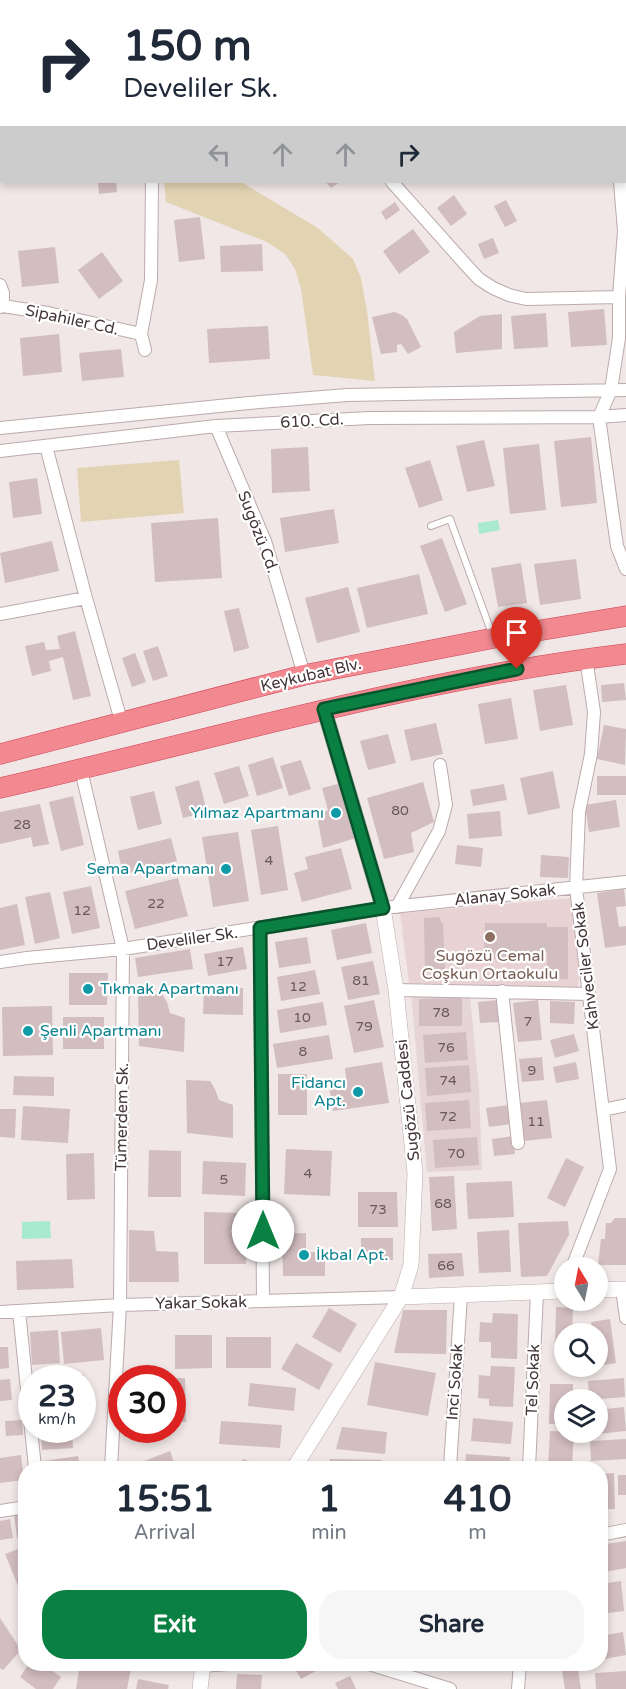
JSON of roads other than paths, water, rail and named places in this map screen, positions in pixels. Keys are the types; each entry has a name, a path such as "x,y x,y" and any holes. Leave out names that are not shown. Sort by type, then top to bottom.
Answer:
{"highway":[{"name":"Keykubat Blv.","path":"0,754 304,675 494,638 626,616"},
{"path":"0,788 324,709 494,673 626,654"}],"street":[{"path":"145,350 141,334 151,280 152,183"},
{"path":"393,183 479,279 493,288 526,299 619,297"},
{"path":"620,183 624,231 619,297 619,338 611,390 600,417 617,546 626,569"},
{"path":"0,285 3,293 1,307"},
{"name":"Sipahiler Cd.","path":"1,307 48,314 141,334"},
{"name":"610. Cd.","path":"0,428 347,395 626,390"},
{"name":"610. Cd.","path":"0,451 216,426 369,418 626,415"},
{"name":"Sugözü Cd.","path":"216,426 266,541 304,675"},
{"path":"46,446 122,724"},
{"path":"0,614 86,598"},
{"name":"Kahveciler Sokak","path":"576,1257 610,1169 576,888 579,812 591,754 594,712 586,658"},
{"name":"Sugözü Caddesi","path":"298,1461 401,1298 411,1265 415,1173 390,908 324,709"},
{"path":"390,908 439,831 446,805 440,765"},
{"name":"Tümerdem Sk.","path":"81,770 123,949 120,1305 111,1461"},
{"name":"Alanay Sokak","path":"390,908 626,882"},
{"name":"Develiler Sk.","path":"0,962 123,949 390,908"},
{"path":"260,928 263,1301"},
{"path":"396,990 589,994"},
{"path":"502,991 518,1143"},
{"path":"603,1110 626,1106"},
{"path":"608,1290 624,1289 626,1318"},
{"path":"401,1298 554,1291"},
{"name":"Tel Sokak","path":"530,1461 537,1292"},
{"name":"Inci Sokak","path":"450,1461 461,1295"},
{"name":"Yakar Sokak","path":"0,1312 120,1305 401,1298"},
{"path":"19,1311 34,1461"},
{"path":"0,1511 18,1508"},
{"path":"608,1533 626,1530"},
{"path":"200,1689 202,1671"},
{"path":"392,1671 450,1689"},
{"path":"518,1689 519,1671"}],"lane":[{"path":"431,526 450,519 494,638"}],"place":[{"name":"Yılmaz Apartmanı","path":"336,813"},
{"name":"Sema Apartmanı","path":"226,869"},
{"name":"Sugözü Cemal Coşkun Ortaokulu","path":"490,937"},
{"name":"Tıkmak Apartmanı","path":"88,989"},
{"name":"Şenli Apartmanı","path":"28,1031"},
{"name":"Fidancı Apt.","path":"358,1092"},
{"name":"İkbal Apt.","path":"304,1255"}]}
